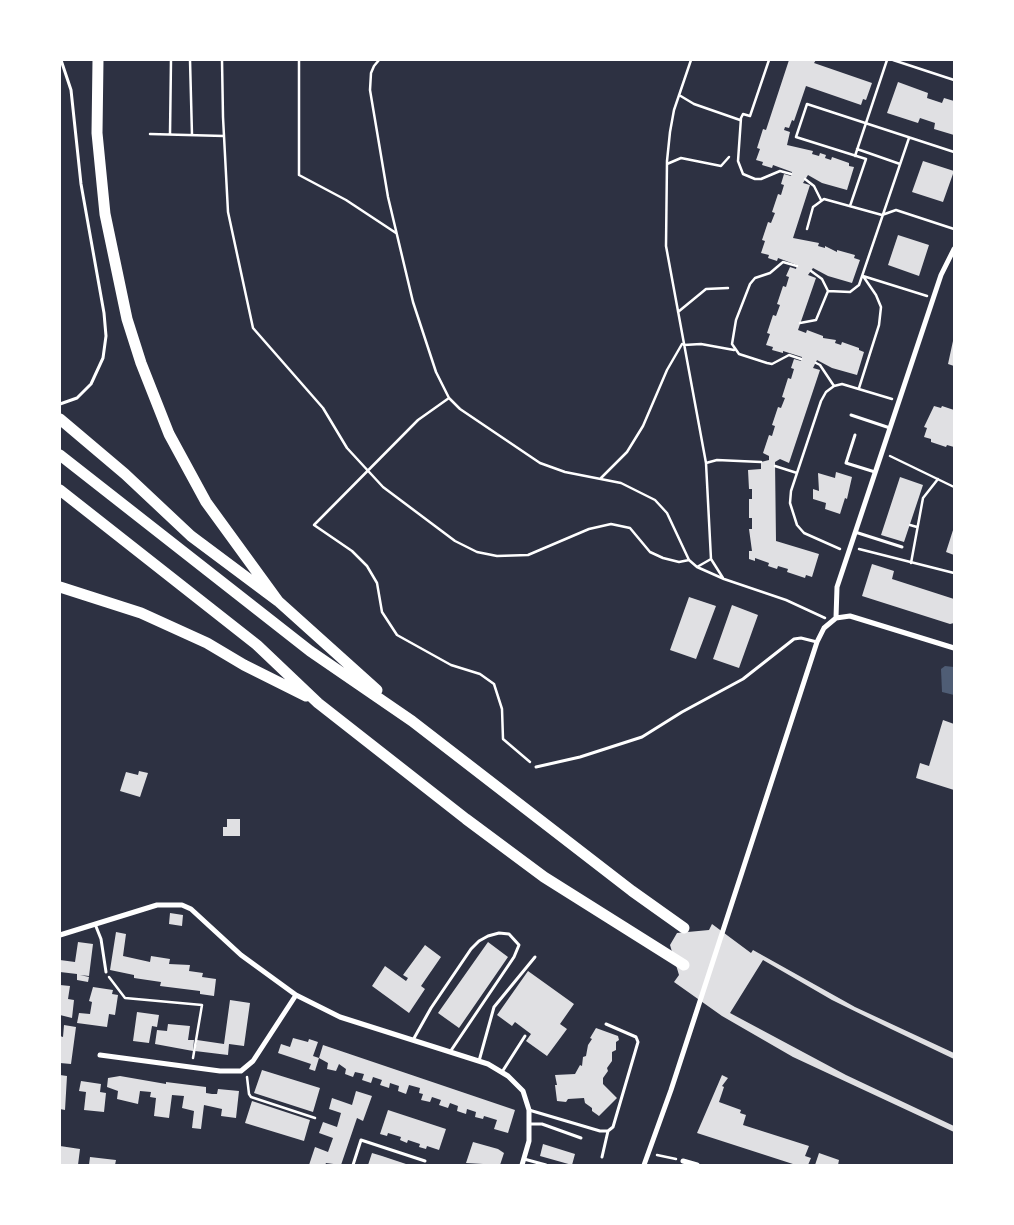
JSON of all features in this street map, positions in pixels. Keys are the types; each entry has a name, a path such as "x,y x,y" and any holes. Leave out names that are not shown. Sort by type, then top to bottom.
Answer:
{"highway":[{"path":"98,60 97,133 105,214 122,300 141,363 169,434 202,495 227,533 278,601"},
{"path":"60,419 117,467 191,536 278,601 412,721"},
{"path":"60,455 296,640 412,721 632,891 684,928"},
{"path":"60,490 257,645 318,703 544,877 684,965"},
{"path":"60,587 141,613 208,643 244,665 318,703"}],"street":[{"path":"836,618 837,587 945,263 954,249"},
{"path":"644,1165 732,909 817,642 829,623 836,618 844,616 862,619 954,648"},
{"path":"60,935 157,905 182,906 200,916 241,955 296,995 340,1016 479,1062 502,1073 523,1091 529,1110 528,1141 522,1165"},
{"path":"100,1055 234,1072 247,1068 296,995"},
{"path":"684,1160 697,1165"}],"lane":[{"path":"60,404 77,398 91,384 102,358 106,336 104,313 81,184 71,90 61,60"},
{"path":"851,415 890,428"},
{"path":"855,435 846,463 875,473"},
{"path":"855,532 902,547"},
{"path":"536,767 580,757 642,737 682,712 743,679 794,639 801,638 817,642"},
{"path":"94,924 101,939 106,972"},
{"path":"413,1041 432,1008 471,949 488,936 499,933 509,934 519,945 514,957 450,1052"},
{"path":"479,1062 494,1008 536,957"},
{"path":"529,1110 600,1131 608,1131 614,1127 638,1042 636,1037 606,1024"},
{"path":"502,1073 525,1036"},
{"path":"530,1124 542,1124 581,1138"},
{"path":"602,1157 608,1131"},
{"path":"353,1165 361,1140 425,1161"},
{"path":"524,1158 546,1165"}],"path":[{"path":"170,134 171,60"},
{"path":"190,60 192,135"},
{"path":"222,60 228,212 253,328 323,408 347,448 367,470 383,487 417,514 455,541 477,552 497,556 528,554 589,529 611,524 630,528 650,552 679,562 689,560"},
{"path":"299,60 299,176 346,200 397,234"},
{"path":"379,60 371,73 370,90 388,197 413,302 436,372 449,398 460,409 540,463 555,470 602,478 636,489 660,505 670,519 689,560 697,567 724,579 786,600 822,615 829,623"},
{"path":"691,60 672,119 667,164 666,246 706,463 711,559 724,579"},
{"path":"769,60 750,116 743,114 737,155 743,174 755,179 761,179 780,171 791,174"},
{"path":"855,156 887,60"},
{"path":"893,60 954,80"},
{"path":"679,95 694,104 741,120"},
{"path":"850,206 866,160 796,137 807,104 954,152"},
{"path":"150,134 224,136"},
{"path":"828,291 850,292 859,286 909,137"},
{"path":"857,149 900,164"},
{"path":"667,164 681,158 721,166 729,157"},
{"path":"805,179 814,186 821,200"},
{"path":"807,229 813,207 821,200 829,199 882,216 896,210 954,229"},
{"path":"734,350 732,344 736,320 750,284 755,278 770,273 783,262 797,266"},
{"path":"800,323 816,320 828,291 822,279 811,272"},
{"path":"863,276 933,298"},
{"path":"859,388 880,316 879,300 863,276"},
{"path":"677,312 706,289 728,288"},
{"path":"683,344 701,344 734,350 739,354 772,364 789,356 802,359"},
{"path":"602,478 627,452 639,433 667,370 683,344"},
{"path":"816,363 820,364 834,386"},
{"path":"899,401 842,384 834,386 826,392 821,400 791,490 790,503 797,525 813,539 849,550 954,573"},
{"path":"449,398 418,420 314,525 352,551 367,566 377,583 382,612 397,635 451,665 480,674 494,684 502,709 503,739 536,767"},
{"path":"882,453 954,487"},
{"path":"706,463 717,460 761,462"},
{"path":"775,466 797,473"},
{"path":"911,563 923,498 938,479"},
{"path":"918,501 922,503"},
{"path":"910,525 917,527"},
{"path":"697,567 711,559"},
{"path":"106,972 126,998 202,1005 192,1067"},
{"path":"247,1068 249,1094 251,1097 316,1118"},
{"path":"648,1153 684,1160"}],"water":[{"path":"945,666 954,667 954,695 942,692 941,669"}],"building":[{"path":"789,60 816,60 814,63 872,83 866,100 863,99 861,105 806,86 794,121 792,120 789,128 785,127 784,130 790,132 787,145 813,151 812,154 819,156 820,153 826,155 825,158 831,160 832,157 849,163 849,166 854,167 847,190 822,183 808,175 803,183 810,185 793,238 819,243 818,246 825,248 825,246 837,252 837,250 855,255 854,258 860,260 852,283 828,276 813,268 808,275 816,278 798,330 806,333 807,330 823,336 823,338 836,340 835,343 841,345 842,342 859,348 859,350 864,352 857,375 832,368 817,360 813,368 820,370 789,463 780,459 775,462 776,541 819,554 812,577 806,575 805,578 787,572 788,569 778,566 777,569 768,566 769,563 755,558 755,561 749,559 749,551 752,551 749,529 752,529 752,518 749,518 749,499 752,499 752,489 749,489 748,470 761,469 761,462 769,460 769,456 763,453 769,435 772,436 775,426 772,425 778,407 781,408 785,398 782,397 788,378 791,379 794,369 791,368 794,359 801,361 802,357 783,351 783,353 772,350 773,347 766,345 770,334 767,333 773,315 776,316 780,305 777,304 783,286 786,287 789,277 786,276 790,267 796,269 797,265 778,258 777,261 768,258 769,255 761,253 765,241 762,240 768,222 771,223 775,213 772,212 778,194 781,195 784,185 781,184 784,174 791,176 792,172 773,165 772,168 762,165 763,162 756,160 760,149 757,148 763,129 766,130"},
{"path":"898,82 928,93 927,98 942,103 944,98 954,101 954,135 934,129 935,123 920,118 918,123 887,113"},
{"path":"923,161 954,171 943,202 912,192"},
{"path":"898,235 929,245 919,276 888,265"},
{"path":"954,342 954,366 948,364"},
{"path":"934,406 941,408 942,406 954,410 954,447 947,445 946,447 931,442 931,439 924,437 927,428 924,427"},
{"path":"836,472 852,477 847,499 845,498 840,514 825,509 826,503 813,499 813,489 819,491 818,473 835,478"},
{"path":"900,477 923,485 904,542 881,535"},
{"path":"954,527 954,555 946,552"},
{"path":"872,564 894,571 892,579 954,599 954,623 950,624 862,596"},
{"path":"689,597 716,606 696,659 670,650"},
{"path":"732,605 758,615 739,668 713,659"},
{"path":"943,720 954,724 954,790 916,778 920,763 929,766"},
{"path":"139,771 148,773 140,797 120,791 126,772 138,775"},
{"path":"227,819 240,819 240,836 223,836 223,827 227,827"},
{"path":"170,913 183,915 182,926 169,924"},
{"path":"712,924 751,953 753,950 855,1007 954,1053 954,1059 891,1029 832,1000 763,960 730,1013 846,1075 954,1126 954,1132 793,1057 722,1016 674,982 679,975 670,945 677,933 709,930"},
{"path":"116,932 126,934 123,956 150,962 151,956 170,959 169,964 190,965 189,971 203,973 202,977 216,979 214,996 200,994 200,991 160,986 161,982 134,978 134,975 110,970"},
{"path":"78,942 93,944 89,976 80,975 89,977 88,982 77,980 77,974 60,972 60,960 75,962"},
{"path":"488,942 508,957 459,1028 438,1013"},
{"path":"425,945 441,957 421,986 425,989 409,1013 372,986 385,966 406,981 408,978 403,975"},
{"path":"528,971 574,1004 560,1024 567,1029 547,1056 526,1041 531,1034 515,1022 512,1026 497,1015"},
{"path":"60,985 70,986 68,999 74,1000 72,1018 60,1015"},
{"path":"93,987 113,990 112,994 118,995 115,1015 109,1014 107,1027 77,1023 79,1013 90,1014 92,1002 89,1001"},
{"path":"230,1000 250,1003 244,1046 229,1044 228,1055 195,1051 197,1040 224,1044"},
{"path":"137,1012 159,1015 157,1027 152,1026 149,1043 133,1041"},
{"path":"168,1024 190,1026 188,1040 194,1040 193,1051 155,1044 157,1030 167,1031"},
{"path":"64,1025 76,1027 71,1064 60,1063 60,1036 63,1037"},
{"path":"596,1028 618,1036 619,1040 616,1042 616,1050 612,1052 612,1061 603,1078 603,1084 617,1098 599,1116 585,1103 584,1098 568,1099 566,1102 557,1101 555,1085 557,1085 555,1075 575,1074 580,1065 582,1066 583,1057 586,1056 588,1045 592,1039 590,1038"},
{"path":"293,1038 308,1042 309,1039 318,1042 313,1056 319,1058 315,1071 309,1069 311,1064 278,1053 281,1044 290,1047"},
{"path":"323,1045 515,1110 508,1133 494,1129 497,1120 484,1116 483,1119 475,1117 476,1112 467,1109 466,1114 457,1111 458,1106 450,1103 448,1108 439,1105 441,1100 432,1097 430,1102 421,1100 423,1094 419,1093 420,1088 409,1085 406,1094 398,1091 399,1086 390,1083 389,1088 380,1085 382,1080 373,1077 371,1083 362,1080 364,1074 355,1072 353,1077 345,1074 346,1069 339,1064 336,1071 327,1069 328,1063 319,1058"},
{"path":"262,1070 320,1088 313,1112 254,1093"},
{"path":"60,1075 67,1076 65,1110 60,1109"},
{"path":"722,1075 728,1078 722,1086 724,1087 719,1102 741,1110 740,1113 746,1115 743,1125 809,1146 805,1156 811,1158 808,1165 796,1165 697,1133"},
{"path":"120,1076 166,1084 166,1082 206,1087 206,1093 212,1094 217,1094 218,1089 239,1091 236,1118 221,1116 222,1109 204,1105 201,1129 192,1128 194,1111 182,1108 184,1096 172,1095 169,1118 154,1116 156,1098 150,1097 151,1092 140,1091 138,1104 117,1099 118,1091 107,1087 108,1078"},
{"path":"81,1081 101,1084 100,1092 106,1093 104,1112 84,1110 86,1092 79,1091"},
{"path":"356,1091 372,1096 363,1121 357,1118 341,1165 326,1163 325,1165 309,1165 315,1147 328,1152 333,1138 319,1133 323,1122 337,1127 341,1113 329,1109 332,1098 352,1105"},
{"path":"252,1101 310,1120 304,1141 245,1123"},
{"path":"388,1110 446,1129 439,1150 427,1146 426,1149 419,1147 420,1144 408,1140 407,1143 400,1140 401,1137 388,1133 387,1136 380,1134"},
{"path":"473,1142 498,1149 504,1153 500,1165 466,1163"},
{"path":"543,1144 575,1154 572,1165 540,1156"},
{"path":"60,1146 80,1149 78,1165 60,1165"},
{"path":"372,1153 382,1156 409,1165 368,1165"},
{"path":"819,1153 839,1160 838,1165 815,1165"},
{"path":"90,1157 116,1160 115,1165 89,1165"}]}
